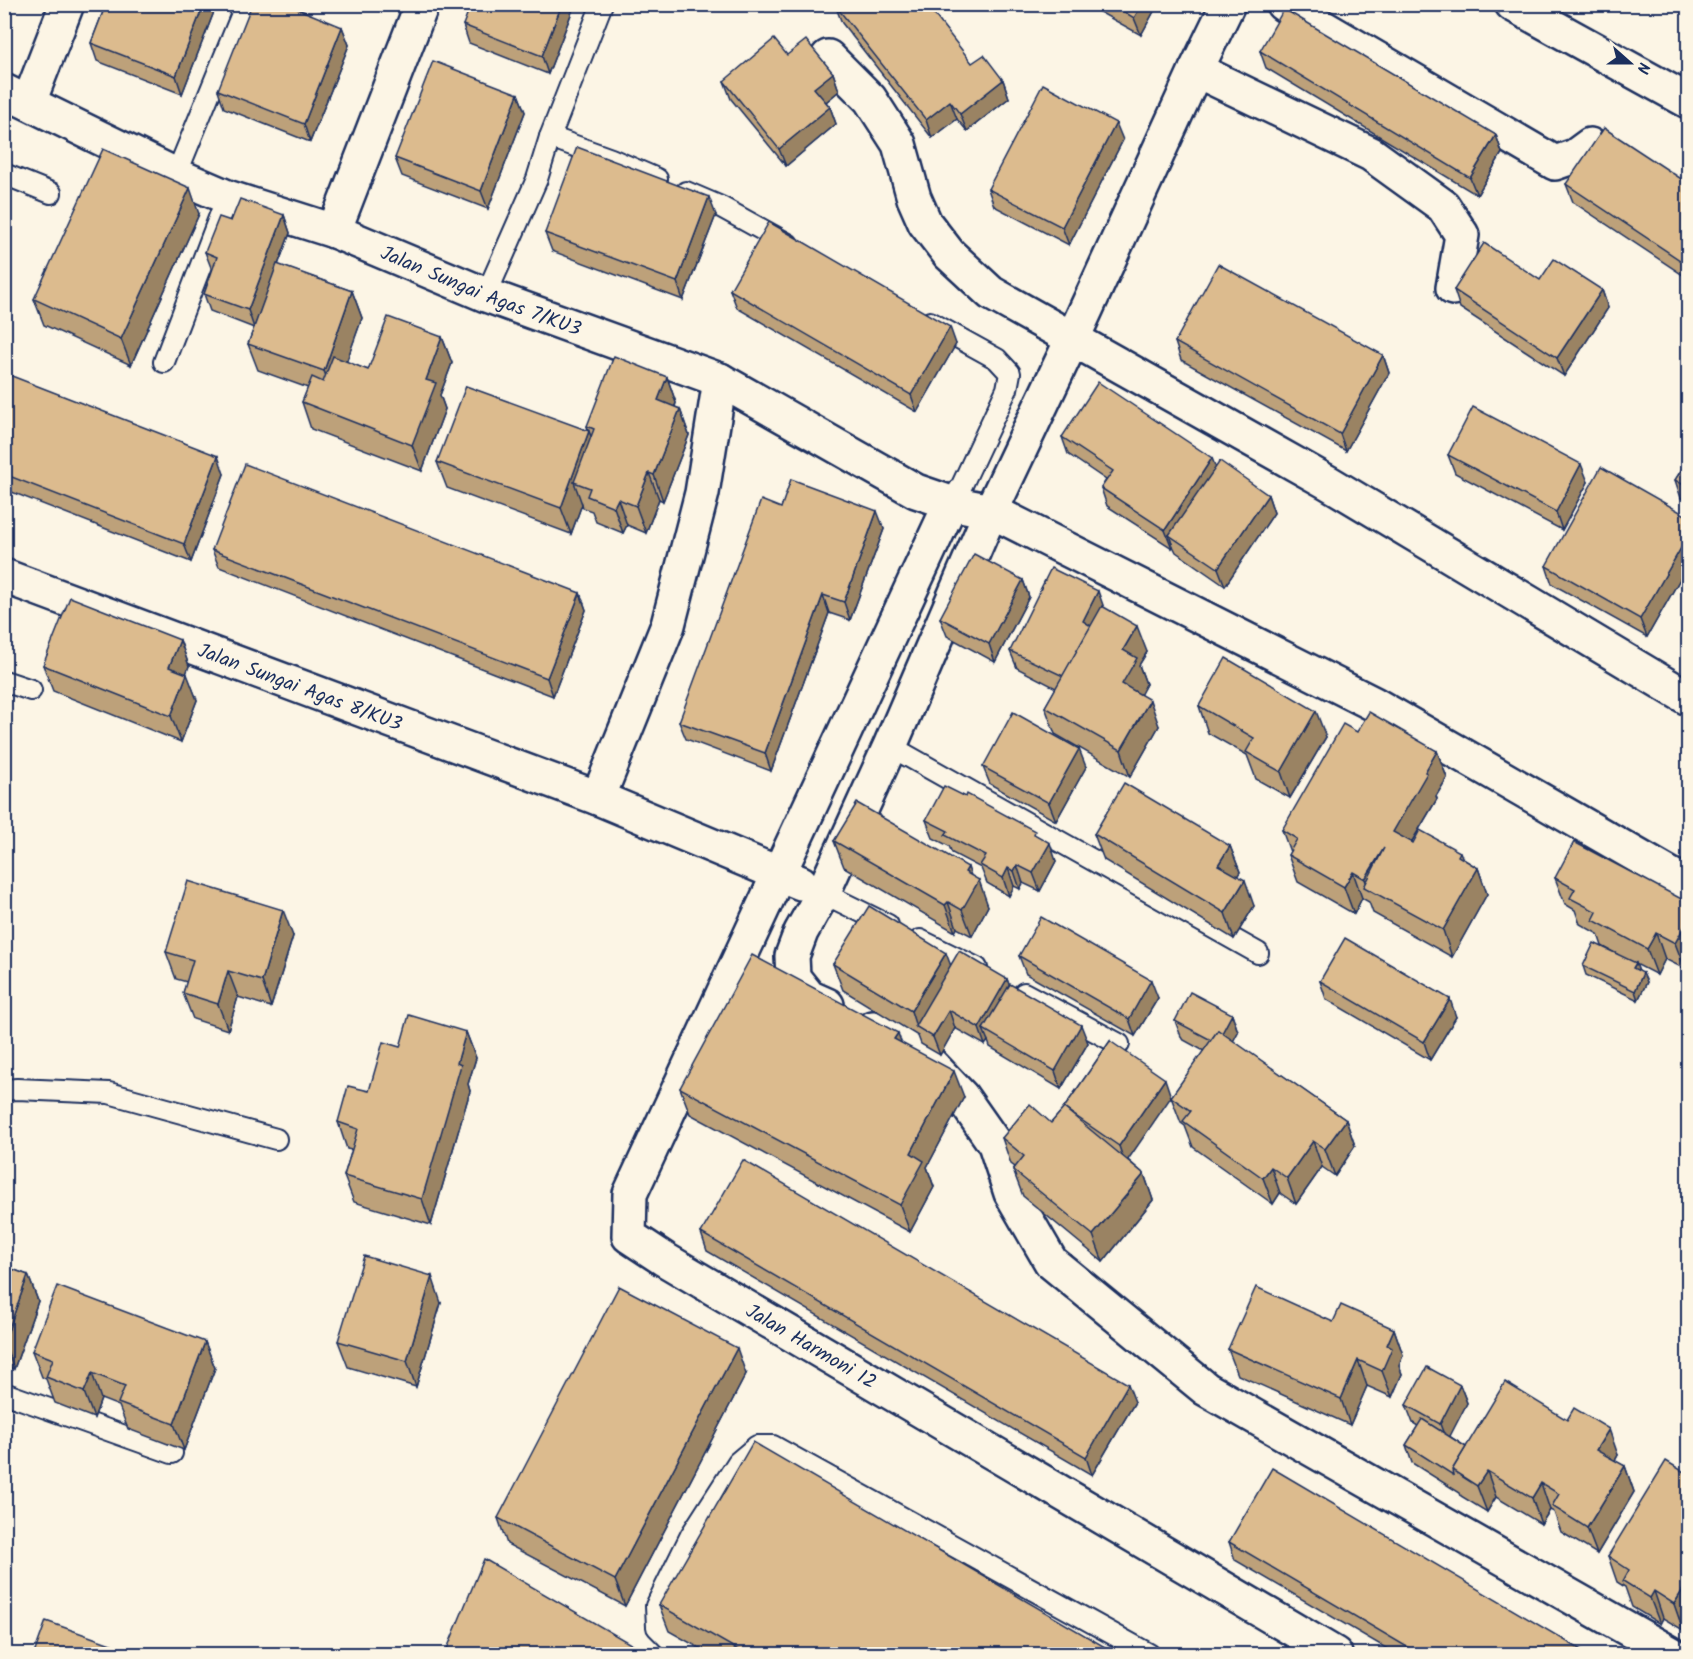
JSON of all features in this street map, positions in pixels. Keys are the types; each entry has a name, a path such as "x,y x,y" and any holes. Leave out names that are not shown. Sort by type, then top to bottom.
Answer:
{"street":[{"path":"17,97 67,4"},
{"path":"333,231 422,4"},
{"path":"1228,4 991,511 890,746 823,893 801,932 792,956 793,977 810,997 918,1051 962,1097 994,1144 1011,1193 1051,1262 1206,1389 1672,1654"},
{"path":"1283,4 1555,163 1575,156 1590,145"},
{"path":"1512,4 1689,101"},
{"path":"828,57 870,99 899,144 914,198 925,223 949,254 991,293 1329,483 1689,698"},
{"path":"1196,70 1371,154 1443,206 1462,235 1453,288"},
{"name":"Jalan Sungai Agas 7/KU3","path":"17,97 176,175 227,197 333,231 486,295 720,380 916,491 951,503 991,511 1374,704 1689,885"},
{"path":"598,798 668,625 702,493 720,380"},
{"path":"780,874 951,503"},
{"name":"Jalan Sungai Agas 8/KU3","path":"4,576 598,798 823,893"},
{"name":"Jalan Harmoni 12","path":"780,874 630,1194 629,1236 674,1266 1335,1654"}],"lane":[{"path":"176,175 246,4"},
{"path":"486,295 537,179 550,137 602,4"},
{"path":"550,137 611,159 721,207 801,251"},
{"path":"4,174 51,193"},
{"path":"164,362 227,197"},
{"path":"915,314 997,359 1010,373 1007,389 962,485 951,503"},
{"path":"4,681 32,690"},
{"path":"890,746 1258,952"},
{"path":"823,893 1000,980 1119,1044"},
{"path":"4,1090 109,1093 276,1139"},
{"path":"4,1393 172,1453"},
{"path":"693,1654 674,1644 657,1627 656,1606 691,1534 738,1462 758,1446 773,1446 1149,1654"}],"building":[{"path":"106,4 204,4 176,76 91,43"},
{"path":"252,4 286,4 342,27 304,124 218,90"},
{"path":"471,4 562,4 542,56 463,25"},
{"path":"926,4 972,63 984,55 1003,80 960,114 950,101 926,120 835,5"},
{"path":"1111,4 1142,4 1134,18"},
{"path":"1284,9 1496,135 1470,178 1260,51"},
{"path":"774,39 787,55 806,40 833,73 814,88 830,107 779,149 724,81"},
{"path":"433,61 518,94 481,191 395,158"},
{"path":"1043,84 1116,123 1062,227 988,189"},
{"path":"1604,128 1689,184 1689,261 1686,264 1566,184"},
{"path":"577,147 709,197 677,282 545,233"},
{"path":"103,149 190,188 121,339 34,299"},
{"path":"240,199 284,215 248,310 204,294 217,257 205,252 219,217 231,221"},
{"path":"769,222 950,327 911,395 730,290"},
{"path":"1484,243 1540,280 1554,259 1602,290 1557,358 1454,290"},
{"path":"277,264 352,291 324,371 248,344"},
{"path":"1218,264 1383,355 1340,434 1175,342"},
{"path":"388,317 442,337 426,380 436,383 412,445 302,402 312,377 323,382 333,356 368,370"},
{"path":"614,356 667,377 658,400 680,409 654,475 649,473 636,506 618,499 614,507 587,496 590,488 574,482 594,429 587,426"},
{"path":"4,373 218,456 184,544 4,474"},
{"path":"1098,382 1212,458 1165,530 1101,488 1113,471 1062,437"},
{"path":"466,386 589,431 561,508 437,462"},
{"path":"1473,407 1581,464 1556,512 1448,455"},
{"path":"1689,458 1689,488 1675,480"},
{"path":"1220,461 1268,495 1218,568 1169,535"},
{"path":"245,464 580,593 547,678 212,550"},
{"path":"1601,467 1689,517 1689,534 1640,619 1546,566"},
{"path":"791,479 877,511 844,602 823,595 765,753 679,722 761,500 781,508"},
{"path":"974,554 1023,580 989,644 940,618"},
{"path":"1051,568 1098,591 1083,621 1091,626 1063,676 1010,651"},
{"path":"70,597 180,640 169,667 187,674 171,716 43,665"},
{"path":"1102,606 1137,626 1123,650 1137,658 1122,684 1150,700 1121,750 1045,707"},
{"path":"1226,658 1316,711 1281,772 1246,752 1254,738 1199,706"},
{"path":"1013,712 1079,749 1049,803 983,767"},
{"path":"1369,712 1437,751 1393,832 1413,843 1420,830 1460,852 1458,856 1478,868 1443,930 1364,887 1384,848 1365,879 1353,872 1344,887 1288,855 1297,839 1282,830 1343,724 1357,732"},
{"path":"1124,783 1230,846 1218,865 1245,880 1225,913 1094,834"},
{"path":"944,786 966,797 967,794 1035,831 1034,834 1050,843 1033,873 1017,865 1014,871 1008,868 1003,878 980,865 986,856 945,835 948,831 926,820"},
{"path":"857,803 968,867 965,872 979,880 962,910 948,902 945,905 834,841"},
{"path":"1574,842 1689,903 1689,918 1675,943 1656,933 1647,949 1593,920 1597,912 1570,898 1575,889 1555,878"},
{"path":"188,881 283,910 262,981 228,971 218,1004 183,993 193,960 166,952"},
{"path":"869,906 946,953 911,1011 833,964"},
{"path":"1041,917 1151,980 1129,1019 1019,956"},
{"path":"1345,938 1450,999 1424,1042 1320,981"},
{"path":"1594,943 1636,963 1633,968 1643,973 1635,991 1583,966"},
{"path":"959,951 1007,979 979,1028 949,1010 933,1037 915,1026"},
{"path":"752,955 898,1033 894,1039 954,1071 911,1153 924,1161 900,1205 680,1088"},
{"path":"1010,984 1081,1025 1055,1071 983,1029"},
{"path":"1190,992 1232,1014 1222,1033 1218,1030 1211,1040 1175,1021"},
{"path":"409,1015 466,1032 457,1063 461,1065 422,1199 344,1176 358,1129 338,1122 348,1086 369,1091 383,1042 400,1047"},
{"path":"1218,1030 1346,1120 1325,1149 1313,1141 1287,1178 1271,1167 1263,1178 1183,1121 1191,1111 1171,1097"},
{"path":"1110,1041 1165,1079 1119,1146 1064,1108"},
{"path":"1030,1104 1051,1123 1064,1108 1144,1174 1093,1235 1013,1170 1024,1156 1002,1138"},
{"path":"743,1160 1128,1384 1086,1457 701,1233"},
{"path":"364,1256 432,1276 407,1361 338,1341"},
{"path":"4,1266 28,1275 4,1342"},
{"path":"57,1286 205,1342 174,1424 118,1403 125,1386 92,1373 84,1392 46,1377 53,1359 32,1351"},
{"path":"619,1286 737,1348 615,1580 498,1518"},
{"path":"1256,1287 1333,1322 1341,1305 1394,1329 1387,1345 1392,1348 1382,1371 1358,1360 1341,1399 1228,1349"},
{"path":"1427,1367 1460,1385 1440,1424 1406,1405"},
{"path":"1505,1382 1567,1420 1574,1408 1609,1429 1596,1450 1625,1466 1587,1528 1552,1506 1559,1494 1541,1483 1532,1498 1487,1471 1477,1486 1452,1470"},
{"path":"1422,1419 1466,1447 1452,1470 1453,1475 1406,1445"},
{"path":"753,1442 1117,1654 745,1654 659,1605"},
{"path":"1666,1461 1689,1475 1689,1580 1674,1604 1654,1591 1650,1598 1623,1581 1629,1570 1608,1556"},
{"path":"1272,1468 1588,1654 1419,1654 1229,1542"},
{"path":"484,1559 648,1654 445,1654"},
{"path":"46,1621 139,1654 34,1654"}]}
